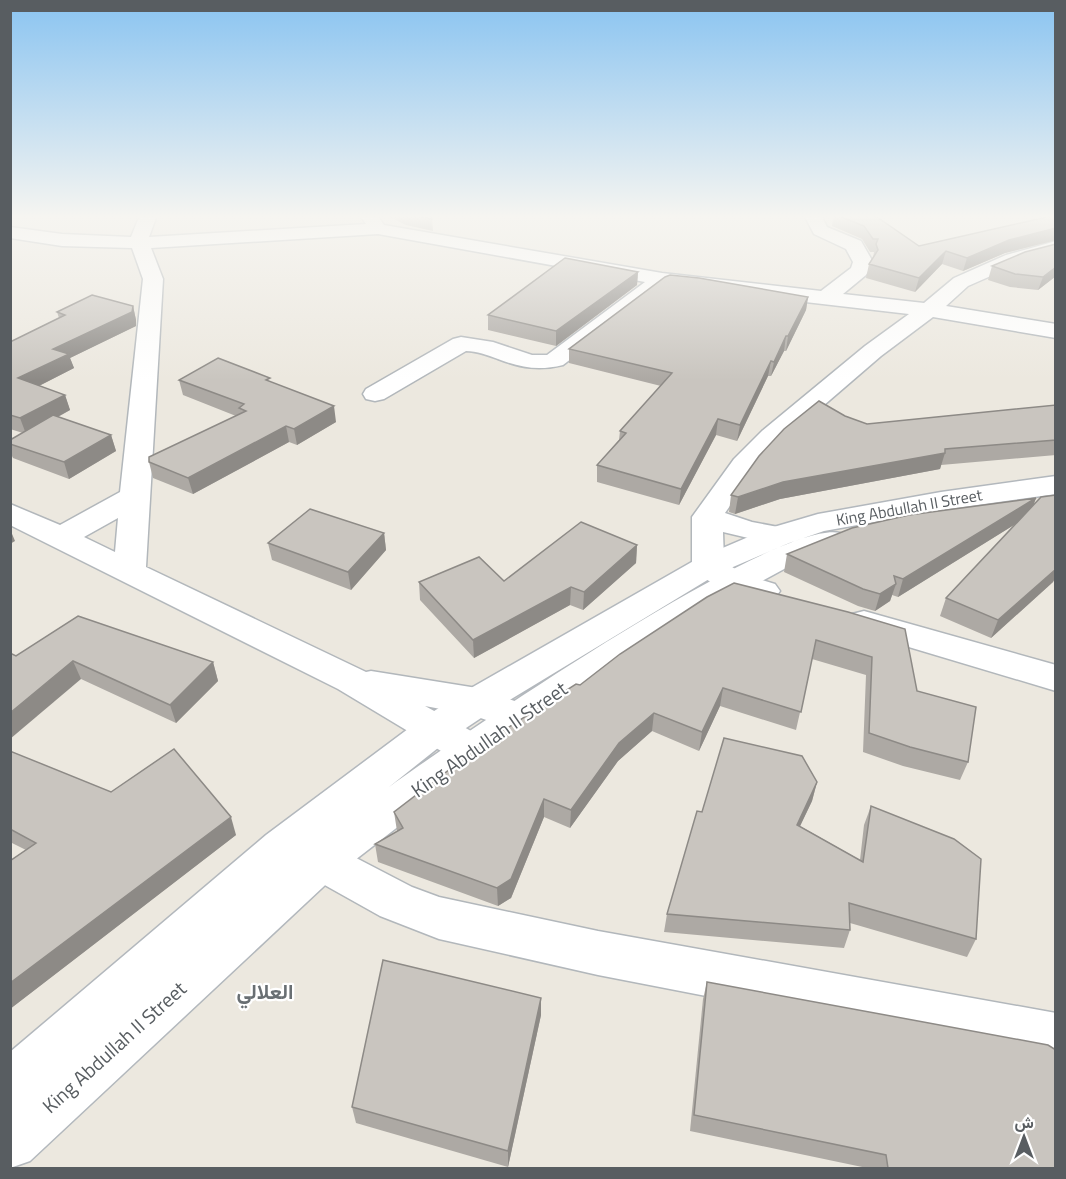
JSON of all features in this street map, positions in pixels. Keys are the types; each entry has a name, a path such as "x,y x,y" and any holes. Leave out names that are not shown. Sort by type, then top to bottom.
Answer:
{"street":[{"path":"130,573 132,497 148,356 153,279 151,270"},
{"path":"616,270 662,279 929,310 1056,331"},
{"path":"825,298 859,270"},
{"path":"790,599 720,574 707,517 744,465 771,437 873,351 929,310 961,282 988,270"},
{"path":"375,394 461,344 473,344 534,362 546,363 555,360 662,279"},
{"name":"King Abdullah II Street","path":"10,1088 282,848 434,730 477,702 720,574 778,536 818,523 859,514 1056,485"},
{"path":"61,537 132,497"},
{"name":"King Abdullah II Street","path":"10,1141 129,1031 321,861 470,749 691,605 720,574 837,536 904,521 1056,500"},
{"path":"10,513 351,680 470,749"},
{"path":"707,517 746,530 778,536"},
{"path":"835,613 1056,678"},
{"path":"351,680 477,702 518,717"},
{"path":"321,861 396,902 440,918 598,953 1056,1039"}],"building":[{"path":"549,270 638,272 556,331 488,315"},
{"path":"890,270 927,270 919,278"},
{"path":"1004,270 1052,270 1043,277 1015,274"},
{"path":"670,275 808,297 774,362 771,361 740,425 718,419 681,489 597,465 626,433 620,431 672,373 569,349"},
{"path":"92,295 133,306 132,312 53,349 69,354 18,378 65,395 20,418 10,415 10,342 65,315 57,312"},
{"path":"218,358 270,378 266,380 334,406 294,429 286,426 188,478 149,462 149,457 246,411 239,408 244,404 179,380"},
{"path":"819,401 845,416 867,424 1056,405 1056,440 945,449 945,453 783,482 738,497 731,495 759,456 784,429"},
{"path":"53,415 111,435 64,462 10,444 10,440"},
{"path":"1056,495 1056,569 998,620 946,598 1041,497"},
{"path":"1036,498 903,579 894,576 896,584 880,594 863,589 787,554 852,528 909,515"},
{"path":"310,509 384,533 348,572 268,543"},
{"path":"581,522 637,545 584,592 571,587 473,640 419,582 479,557 504,581"},
{"path":"734,583 905,629 917,691 976,707 968,762 910,747 869,733 872,657 816,640 801,712 723,688 702,732 654,713 619,743 571,810 544,799 511,879 497,888 375,844 403,828 394,812 484,743 576,684 580,685 620,654 707,597"},
{"path":"78,616 213,662 170,705 73,661 10,713 10,653 16,656"},
{"path":"724,738 802,756 817,782 797,825 863,862 871,806 954,839 981,859 976,939 849,903 850,930 667,914 697,811 702,812"},
{"path":"174,749 231,817 10,983 10,861 36,843 10,829 10,751 111,792"},
{"path":"383,960 541,998 508,1151 352,1107"},
{"path":"707,982 1048,1045 1056,1050 1056,1168 888,1168 886,1155 694,1115"}],"district":[{"name":"العلالي","path":"265,991"}]}
